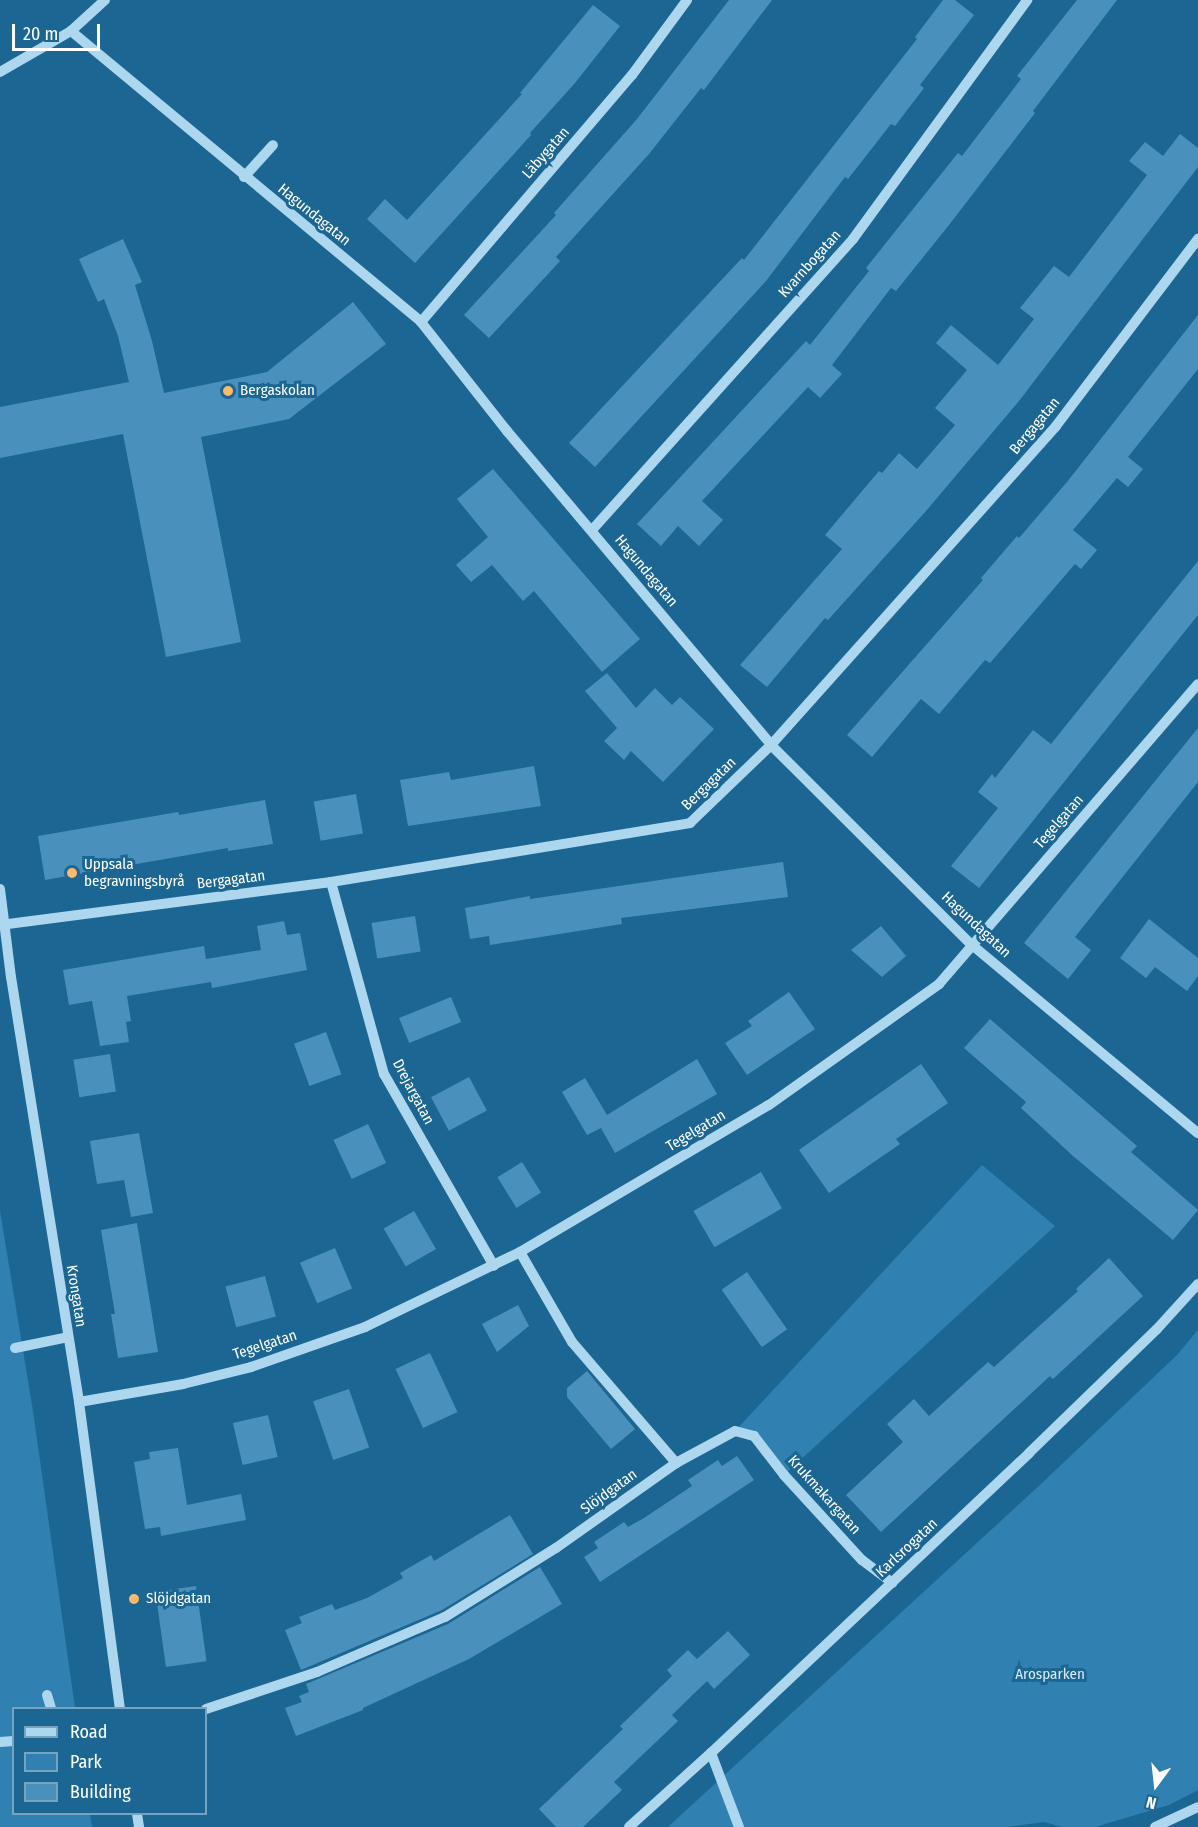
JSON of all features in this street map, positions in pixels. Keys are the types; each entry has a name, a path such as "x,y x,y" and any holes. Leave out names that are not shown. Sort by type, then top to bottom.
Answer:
{"street":[{"path":"0,72 71,31 105,0"},
{"name":"Läbygatan","path":"421,322 632,75 687,0"},
{"name":"Kvarnbogatan","path":"592,530 853,239 1027,0"},
{"name":"Hagundagatan","path":"71,31 421,322 507,431 771,745 972,945 1198,1133"},
{"path":"244,177 273,146"},
{"name":"Bergagatan","path":"2,925 331,882 690,823 771,745 1056,426 1198,239"},
{"name":"Tegelgatan","path":"79,1402 183,1384 251,1367 365,1327 520,1252 769,1106 939,984 1198,684"},
{"name":"Drejargatan","path":"331,882 384,1074 494,1266"},
{"name":"Krongatan","path":"0,889 2,925 79,1402 120,1707"},
{"path":"520,1252 572,1342 676,1463"},
{"name":"Karlsrogatan","path":"629,1827 892,1583 1149,1337 1198,1284"},
{"path":"15,1348 68,1336"},
{"name":"Slöjdgatan","path":"207,1709 317,1672 445,1617 556,1548 676,1463 735,1431"},
{"name":"Krukmakargatan","path":"735,1431 754,1436 784,1475 862,1560 892,1583"},
{"path":"47,1695 51,1707"},
{"path":"711,1753 739,1827"},
{"path":"1155,1827 1198,1807"}],"green space":[{"path":"982,1165 1055,1226 784,1475 754,1436 735,1431"},
{"path":"0,1211 33,1411 75,1707 12,1707 12,1815 90,1815 92,1827 0,1827"},
{"name":"Arosparken","path":"1198,1330 1198,1790 1169,1805 1095,1827 1062,1827 1044,1822 1006,1827 668,1827 1041,1484 1177,1355"}],"building":[{"path":"729,0 772,0 704,90 701,88 649,154 556,257 560,261 489,338 464,315 556,215 554,213 637,119"},
{"path":"943,0 955,0 974,15 920,85 924,88 895,126 891,124 848,179 845,177 766,281 595,467 569,443 742,258 744,260 917,39 915,37"},
{"path":"1077,0 1117,0 1033,111 1035,113 949,225 896,291 891,288 832,365 842,374 820,398 808,387 702,501 723,520 699,546 678,526 661,546 637,524 806,341 810,345 869,271 866,268 958,153 962,156 1021,79 1017,76"},
{"path":"593,5 620,26 575,83 530,133 531,135 415,263 367,219 385,199 407,220 522,94 520,93"},
{"path":"1180,134 1198,148 1198,167 1019,401 926,511 828,620 825,618 767,687 740,665 842,549 825,535 879,471 882,473 899,453 917,469 955,425 935,408 967,370 936,343 951,325 998,365 1034,319 1020,308 1054,266 1069,277 1147,175 1129,161 1145,142 1163,156"},
{"path":"123,239 142,282 135,285 152,341 164,393 267,372 353,302 386,344 289,419 201,437 241,642 166,657 123,434 0,458 0,407 129,382 118,336 104,299 98,302 79,259"},
{"path":"1198,315 1198,369 1128,457 1143,469 1128,487 1117,478 1073,530 1097,550 1081,569 1075,564 990,663 985,660 939,714 921,699 872,757 847,735 983,580 981,578 1017,536 1019,538 1067,482"},
{"path":"493,469 640,639 602,672 534,591 523,601 492,565 471,582 456,565 488,537 457,499"},
{"path":"1198,561 1198,615 979,888 951,866 998,808 978,792 992,774 995,778 1033,730 1051,744"},
{"path":"607,673 636,708 655,688 672,705 680,697 714,729 663,782 631,751 624,760 604,741 617,728 585,691"},
{"path":"1198,728 1198,782 1075,937 1091,950 1068,979 1024,943"},
{"path":"534,766 541,806 408,826 400,780 449,772 451,780"},
{"path":"356,794 363,833 321,841 314,801"},
{"path":"265,800 273,844 228,851 228,848 45,880 38,836"},
{"path":"783,862 788,897 621,918 622,924 490,945 489,936 470,939 465,908 530,896 530,899"},
{"path":"415,916 421,952 377,958 372,923"},
{"path":"1149,919 1198,958 1198,976 1187,991 1155,967 1146,978 1120,958"},
{"path":"284,921 287,935 300,933 307,970 212,988 211,982 127,996 131,1021 126,1022 129,1042 100,1046 92,1001 69,1005 63,970 204,946 206,959 261,950 257,926"},
{"path":"881,926 906,956 882,977 851,950"},
{"path":"789,992 815,1029 747,1075 725,1043 752,1026 748,1021"},
{"path":"451,997 461,1022 409,1043 399,1018"},
{"path":"990,1019 1137,1146 1131,1152 1198,1210 1173,1240 1073,1156 1021,1108 1026,1102 964,1048"},
{"path":"326,1032 341,1074 309,1086 294,1044"},
{"path":"110,1054 116,1092 79,1097 73,1060"},
{"path":"697,1059 717,1094 615,1153 601,1128 587,1135 562,1092 585,1078 607,1115"},
{"path":"921,1064 948,1103 896,1139 900,1144 829,1193 799,1150"},
{"path":"469,1077 487,1111 449,1131 431,1097"},
{"path":"368,1124 386,1163 352,1179 334,1140"},
{"path":"139,1133 153,1213 131,1217 124,1180 97,1184 90,1141"},
{"path":"522,1162 541,1193 516,1208 497,1177"},
{"path":"761,1172 782,1208 714,1247 693,1211"},
{"path":"414,1211 436,1249 406,1267 384,1228"},
{"path":"137,1223 158,1352 118,1358 111,1314 115,1314 101,1230"},
{"path":"335,1248 352,1289 317,1303 300,1263"},
{"path":"1109,1258 1143,1296 1053,1379 1050,1376 881,1532 846,1495 903,1442 887,1424 914,1399 929,1416 988,1362 994,1367 1078,1291 1076,1289"},
{"path":"747,1272 787,1329 762,1347 722,1290"},
{"path":"265,1276 276,1317 236,1327 225,1287"},
{"path":"518,1305 529,1326 497,1352 482,1324"},
{"path":"430,1353 457,1412 423,1428 396,1369"},
{"path":"587,1371 635,1429 611,1449 567,1397 567,1388"},
{"path":"349,1389 369,1448 333,1460 313,1401"},
{"path":"268,1415 278,1457 243,1465 233,1423"},
{"path":"178,1448 187,1505 241,1494 246,1520 161,1536 160,1527 145,1529 134,1462 150,1459 149,1452"},
{"path":"737,1456 754,1480 600,1582 584,1557 598,1548 594,1542 624,1522 628,1527 644,1518 692,1486 688,1480 718,1460 722,1466"},
{"path":"510,1515 533,1554 442,1610 301,1670 285,1630 302,1623 299,1617 332,1604 335,1610 367,1598 403,1578 400,1573 431,1555 434,1561"},
{"path":"540,1567 562,1604 469,1659 363,1708 363,1710 296,1736 285,1708 302,1702 299,1696 309,1692 306,1684 448,1624"},
{"path":"196,1586 207,1661 166,1667 155,1592"},
{"path":"728,1631 750,1655 714,1689 707,1681 672,1715 678,1721 614,1782 622,1790 583,1827 556,1827 539,1809 623,1729 620,1726 672,1676 667,1670 688,1650 697,1659"}],"place":[{"name":"Bergaskolan","path":"228,391"},
{"name":"Uppsala begravningsbyrå","path":"72,873"},
{"name":"Slöjdgatan","path":"134,1599"}]}
